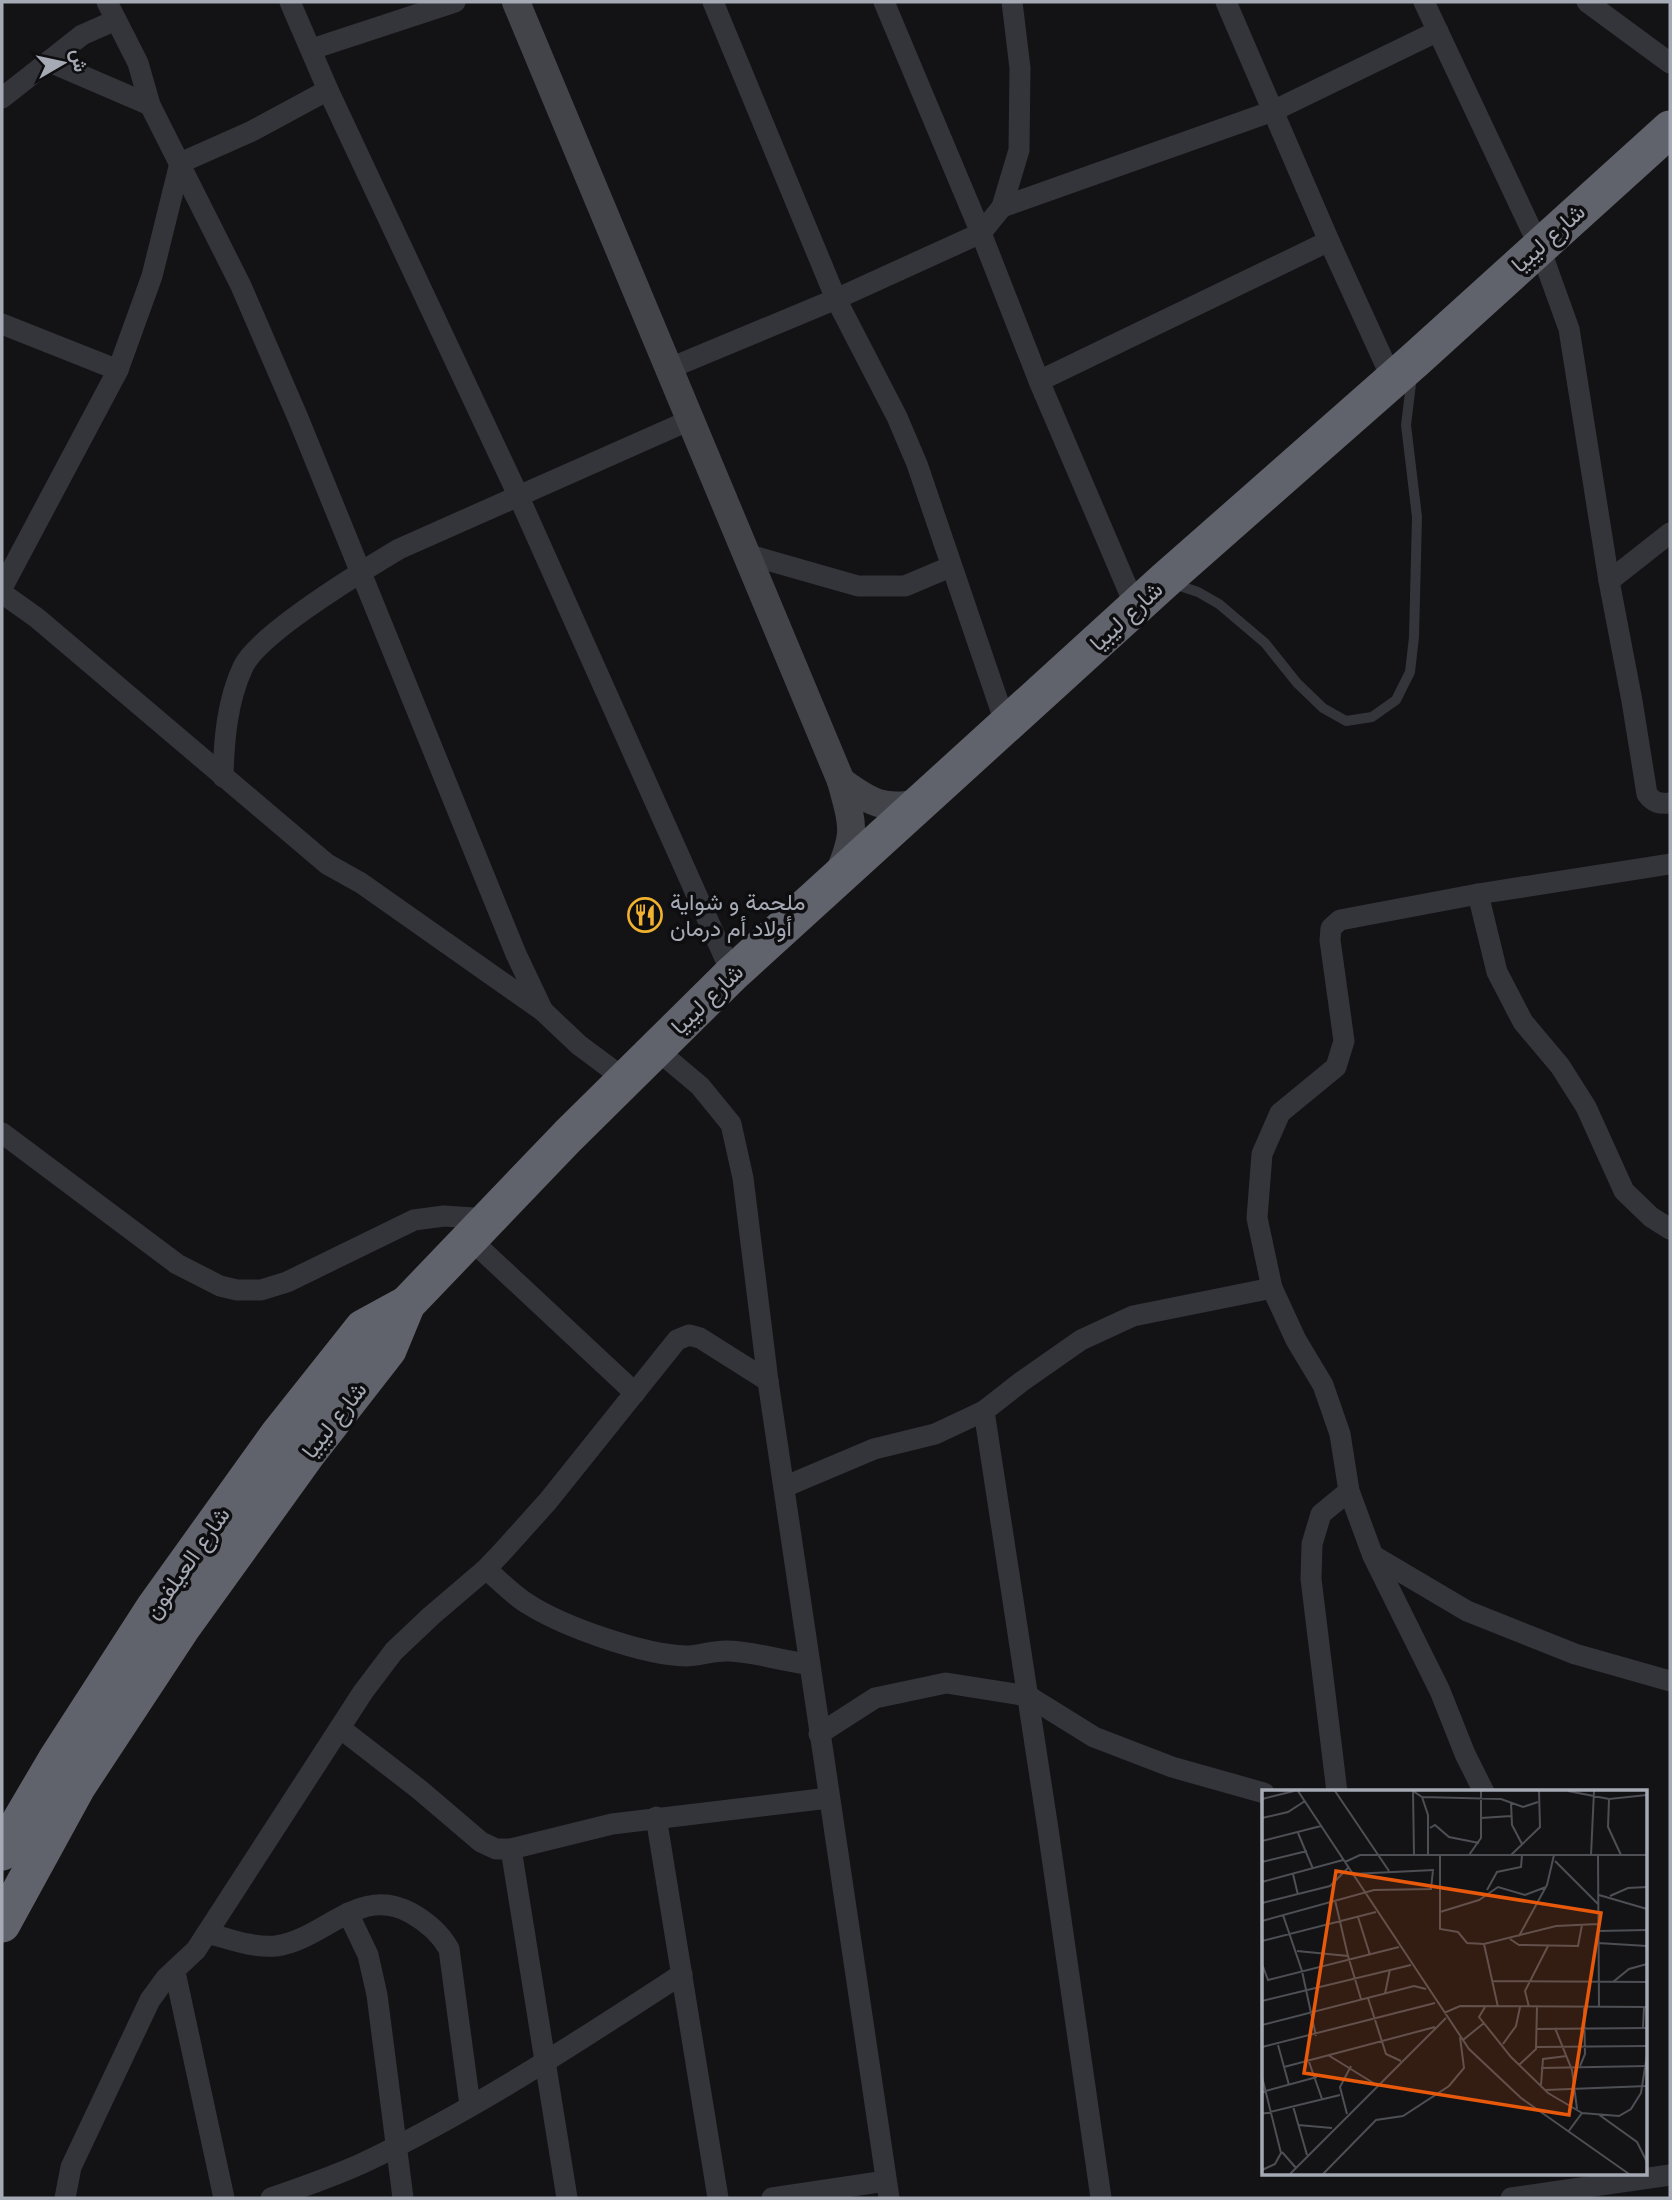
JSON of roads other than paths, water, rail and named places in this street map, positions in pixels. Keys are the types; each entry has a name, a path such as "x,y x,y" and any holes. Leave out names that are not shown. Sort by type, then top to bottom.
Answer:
{"highway":[{"name":"شارع ليبيا","path":"2,1924 85,1775 181,1629 307,1454 388,1350 407,1304 732,974 1164,581 1670,132"},
{"name":"شارع العيلفون","path":"2,1852 56,1760 154,1608 278,1436 363,1328 407,1304"}],"street":[{"path":"290,2 328,90 519,495 732,974"},
{"path":"312,49 455,2"},
{"path":"516,2 841,781 852,830 850,845 835,881"},
{"path":"713,2 836,299 902,428 917,464 1006,725"},
{"path":"884,2 981,233 1039,381 1136,608"},
{"path":"668,369 836,299 981,233 1002,207 1018,150 1020,68 1012,2"},
{"path":"1226,2 1329,242 1404,369"},
{"path":"1424,2 1539,246 1569,329 1609,581 1633,701 1647,794 1653,801 1670,803"},
{"path":"1587,2 1670,63"},
{"path":"2,98 112,11 138,63 149,104 241,286 298,418 516,954 543,1012"},
{"path":"1002,207 1273,111 1438,30"},
{"path":"50,62 149,104"},
{"path":"180,163 253,131 328,90"},
{"path":"180,163 152,276 118,370 2,591 327,864 361,883 543,1012 579,1045 626,1080"},
{"path":"1039,381 1329,242"},
{"path":"2,324 118,370"},
{"path":"223,777 225,732 243,665 260,643 359,573 399,549 690,420"},
{"path":"1609,581 1670,533"},
{"path":"746,554 858,586 905,586 950,567"},
{"path":"841,781 864,798 888,807 922,802"},
{"path":"1483,1790 1465,1755 1440,1691 1373,1556 1349,1491 1340,1434 1323,1385 1296,1340 1272,1288 1257,1218 1262,1154 1280,1112 1336,1067 1344,1041 1330,940 1331,928 1340,920 1478,894 1670,864"},
{"path":"1478,894 1497,972 1523,1022 1560,1066 1586,1107 1624,1191 1651,1217 1670,1229"},
{"path":"656,1049 700,1086 731,1124 743,1178 768,1381 808,1664 887,2189 772,2198"},
{"path":"2,1133 177,1264 219,1286 237,1290 261,1290 287,1282 414,1220 444,1216 479,1229 635,1393"},
{"path":"784,1488 874,1449 935,1434 984,1411 1021,1381 1081,1340 1133,1317 1272,1288"},
{"path":"65,2198 71,2167 157,1987 190,1958 340,1728 394,1651 486,1569 548,1501 677,1340 689,1335 700,1338 768,1381"},
{"path":"984,1411 1101,2198"},
{"path":"1338,1790 1311,1567 1312,1544 1321,1514 1349,1491"},
{"path":"1373,1556 1467,1611 1575,1654 1670,1681"},
{"path":"486,1569 526,1604 548,1615 650,1653 689,1656 725,1650 808,1664"},
{"path":"819,1734 875,1698 946,1683 1028,1696 1094,1737 1172,1767 1262,1792"},
{"path":"340,1728 481,1842 496,1849 510,1849 583,1830 656,1817 829,1798"},
{"path":"656,1817 718,2198"},
{"path":"510,1849 567,2198"},
{"path":"207,1933 254,1946 276,1945 294,1941 348,1913 376,1904 398,1905 422,1919 441,1936 449,1949 470,2105"},
{"path":"348,1913 369,1955 377,1995 403,2198"},
{"path":"174,1972 224,2198"},
{"path":"271,2198 354,2167 396,2146 545,2063 682,1974"},
{"path":"1520,2197 1580,2181 1670,2175"}],"lane":[{"path":"1164,581 1198,592 1219,604 1265,643 1297,683 1323,708 1346,721 1372,716 1395,700 1410,671 1415,637 1417,517 1406,425 1404,369"}],"place":[{"name":"ملحمة و شواية أولاد أم درمان","path":"645,915"}]}
